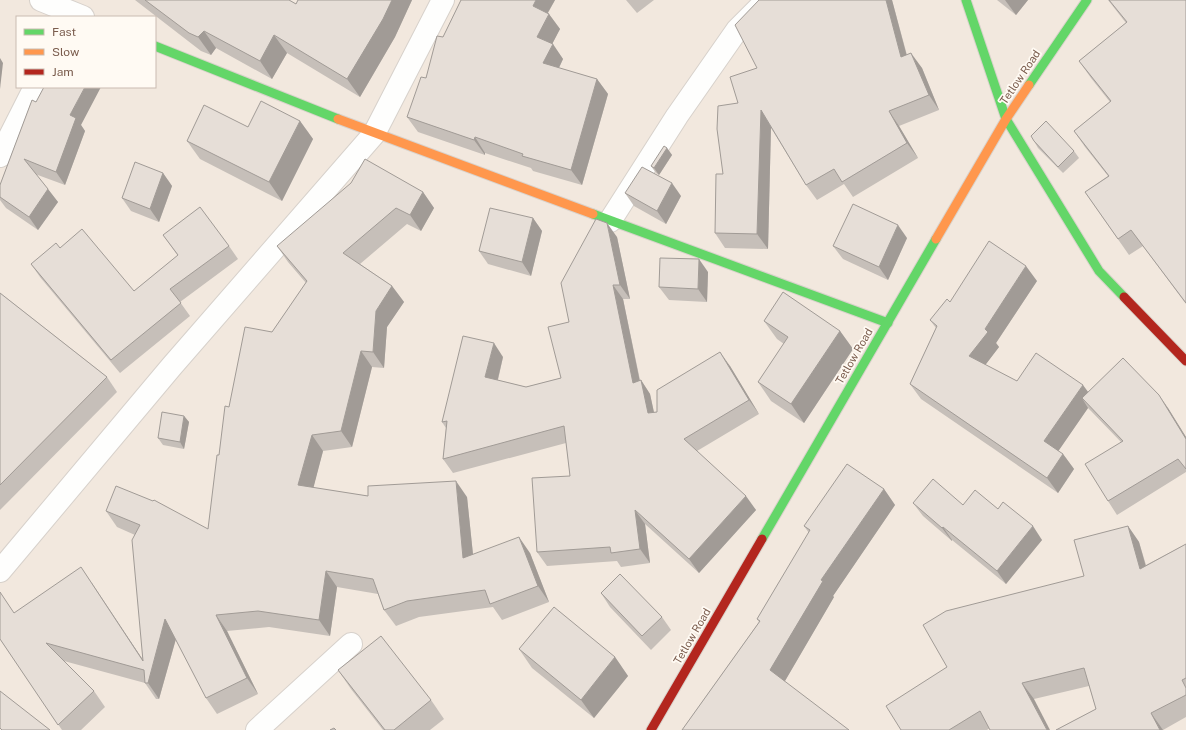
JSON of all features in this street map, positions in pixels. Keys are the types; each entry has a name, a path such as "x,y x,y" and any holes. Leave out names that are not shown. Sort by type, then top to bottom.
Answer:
{"street":[{"path":"40,0 77,12"},
{"path":"0,571 172,366 374,134 443,0"},
{"path":"610,221 677,116 737,30 766,0"},
{"path":"966,0 1006,119 1099,270 1186,361"},
{"name":"Tetlow Road","path":"651,730 1006,119 1087,0"},
{"path":"156,46 374,134 888,323"},
{"path":"0,156 34,88"},
{"path":"257,730 351,644"}],"shaded area":[{"path":"0,0 1186,0 1186,730 0,730"}],"building":[{"path":"145,0 289,0 296,4 298,0 392,0 383,19 347,79 274,35 260,61 204,31 198,37 189,33"},
{"path":"461,0 536,0 533,6 549,14 537,37 553,44 543,63 597,79 571,170 522,156 523,154 475,137 474,140 407,117 421,77 426,78 437,36 443,37"},
{"path":"759,0 886,0 901,57 911,53 929,95 889,111 907,143 842,182 834,169 806,185 761,110 757,234 715,233 716,174 723,174 717,129 718,106 738,103 730,77 757,68 735,25"},
{"path":"1109,0 1186,0 1186,303 1131,230 1118,239 1085,192 1109,176 1074,131 1111,101 1079,61 1127,22"},
{"path":"43,88 84,88 70,115 76,118 56,172 24,159 48,189 29,217 0,197 0,185 32,100 36,102"},
{"path":"261,101 300,121 269,182 187,141 204,105 248,127"},
{"path":"1046,121 1074,151 1058,167 1031,136"},
{"path":"664,146 667,148 654,168 651,166"},
{"path":"365,159 423,192 410,215 396,208 343,253 392,286 376,311 373,352 361,351 341,431 312,435 298,485 368,496 368,486 456,481 463,558 519,537 538,586 490,604 485,590 407,601 384,610 373,579 326,571 319,620 258,611 216,615 247,678 206,698 165,619 148,683 145,683 144,670 46,643 94,691 58,725 0,639 0,592 14,613 81,567 143,661 132,540 140,525 106,511 116,486 153,501 154,500 208,529 217,455 219,455 225,406 229,407 245,327 272,332 307,281 277,246 351,183"},
{"path":"135,162 163,173 150,209 122,198"},
{"path":"642,167 672,183 657,211 625,193"},
{"path":"853,204 898,225 879,267 833,246"},
{"path":"200,207 229,246 170,289 181,303 111,360 31,264 56,243 60,248 82,229 134,291 178,255 163,235"},
{"path":"490,208 533,218 522,262 479,251"},
{"path":"596,219 607,223 620,285 613,285 633,383 641,380 648,413 657,412 657,390 720,352 749,400 684,439 746,496 689,559 635,510 640,549 611,553 610,547 537,552 532,478 570,476 564,426 443,459 447,421 442,422 463,336 494,343 485,377 526,387 561,378 548,327 569,322 561,283"},
{"path":"989,241 1026,266 985,329 988,332 969,356 1017,381 1036,353 1083,385 1044,441 1063,454 1047,478 910,384 937,326 930,320 947,299 950,302"},
{"path":"660,258 699,259 698,289 659,287"},
{"path":"783,292 840,331 791,404 758,382 788,337 764,321"},
{"path":"0,293 107,377 0,485"},
{"path":"1123,358 1159,395 1186,439 1186,469 1178,459 1108,501 1085,464 1123,441 1082,398"},
{"path":"162,412 184,416 180,442 158,438"},
{"path":"847,464 884,489 821,580 823,581 770,670 849,730 682,730 760,621 757,619 810,530 804,526"},
{"path":"933,479 963,505 975,490 998,509 1003,502 1033,526 997,571 913,503"},
{"path":"1128,526 1140,569 1186,544 1186,678 1182,680 1186,688 1186,695 1151,713 1160,730 1056,730 1096,709 1084,668 1022,683 1047,730 990,730 980,711 949,730 901,730 886,706 947,667 923,625 946,611 1084,576 1074,540"},
{"path":"620,574 662,617 642,636 601,593"},
{"path":"554,607 615,657 581,700 519,649"},
{"path":"381,636 431,700 394,730 385,730 338,670"},
{"path":"0,691 50,730 2,730 0,728"}],"traffic: fast":[{"path":"966,0 1006,119 1099,271 1124,297"},
{"path":"1029,85 1087,0"},
{"path":"156,46 338,119"},
{"path":"593,214 888,323"},
{"path":"762,539 936,239"}],"traffic: slow":[{"path":"936,239 1006,119 1029,85"},
{"path":"338,119 593,214"}],"traffic: jam":[{"path":"1124,297 1186,361"},
{"path":"651,730 762,539"}]}
